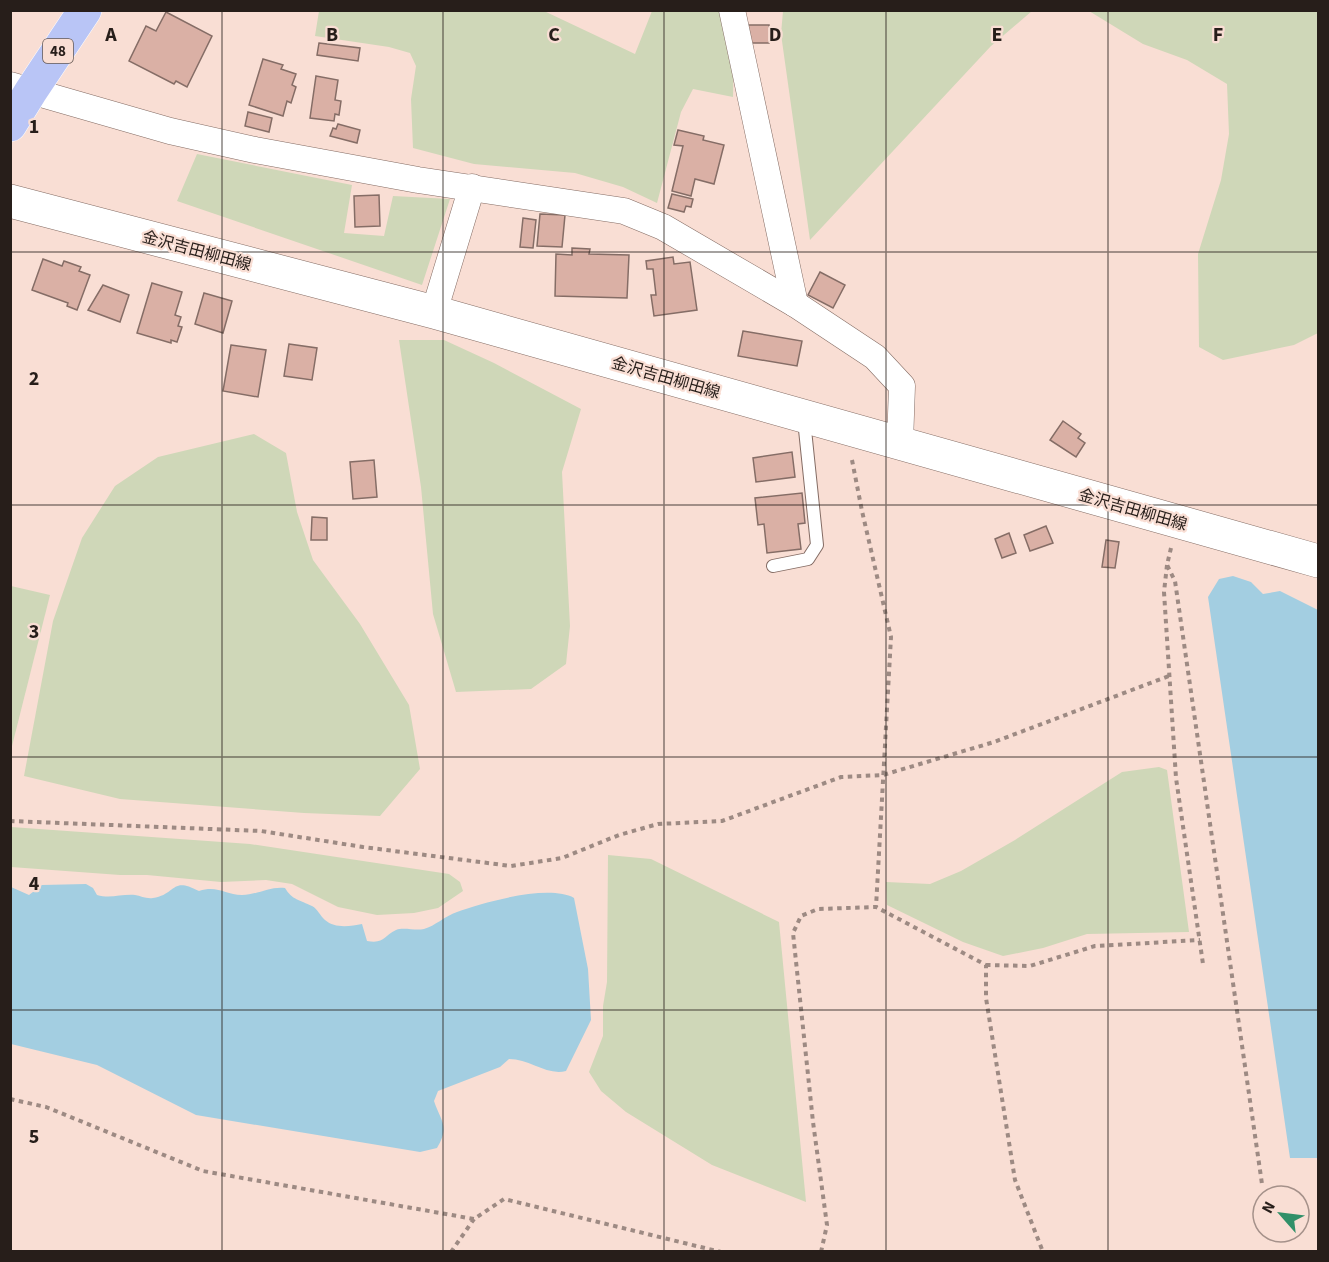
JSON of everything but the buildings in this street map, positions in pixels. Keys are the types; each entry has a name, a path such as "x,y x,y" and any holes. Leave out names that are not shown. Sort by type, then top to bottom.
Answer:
{"main road":[{"name":"48","path":"10,125 21,88 85,10"},
{"name":"金沢吉田柳田線","path":"10,201 435,312 1318,561"}],"street":[{"path":"732,10 795,304"},
{"path":"21,88 170,131 325,165 624,211 663,227 795,304 875,357 902,386 900,442"},
{"path":"435,312 472,188"}],"lane":[{"path":"773,566 808,559 818,545 804,416"}],"path":[{"path":"846,427 862,511 891,637 876,907"},
{"path":"1176,521 1164,592 1169,676 1176,778 1203,964"},
{"path":"1167,565 1175,581 1262,1184"},
{"path":"10,821 261,831 511,866 562,858 619,835 658,824 722,821 842,777 883,775 994,742 1169,676"},
{"path":"821,1251 827,1225 809,1086 793,933 801,916 818,909 876,907 986,965 1030,966 1095,946 1200,940"},
{"path":"986,965 986,998 1015,1180 1043,1251"},
{"path":"10,1099 46,1107 203,1170 474,1219"},
{"path":"452,1251 474,1219 504,1199 721,1251"}],"green space":[{"path":"783,10 1032,11 991,46 810,240 781,34"},
{"path":"319,11 544,11 635,54 652,11 726,11 734,45 733,97 693,89 681,112 657,203 623,187 575,173 474,164 413,148 411,99 416,66 410,53 389,47 315,36"},
{"path":"1089,11 1318,11 1318,333 1294,345 1223,360 1199,347 1198,254 1221,180 1229,134 1227,84 1187,60 1143,44"},
{"path":"197,154 352,185 344,233 384,236 393,196 450,199 422,285 177,201"},
{"path":"399,340 444,340 494,363 581,409 562,472 570,626 566,664 531,689 456,692 433,614 421,487"},
{"path":"254,434 286,453 297,512 313,560 360,624 409,705 420,769 380,816 304,813 120,799 24,776 53,621 82,538 115,486 158,457"},
{"path":"10,586 50,595 11,750"},
{"path":"1159,767 1167,770 1189,932 1087,934 1043,948 1003,956 963,942 887,905 886,882 930,884 961,871 1015,840 1122,772"},
{"path":"11,827 250,844 449,874 460,882 463,891 438,908 414,913 377,915 338,907 292,884 266,880 221,882 11,867"},
{"path":"608,855 651,859 779,922 806,1202 712,1165 626,1112 601,1091 589,1072 603,1036 603,1006 607,982"}],"water":[{"path":"1233,576 1251,582 1263,594 1280,591 1318,610 1318,1158 1290,1158 1208,597 1219,579"},
{"path":"86,884 93,888 97,895 135,895 146,898 161,896 183,885 199,891 211,889 236,895 285,888 293,897 314,907 333,925 362,924 367,941 373,942 399,929 424,929 457,912 499,899 533,894 563,894 574,898 588,969 591,1020 566,1071 552,1071 509,1059 500,1067 438,1091 434,1101 444,1129 437,1148 420,1152 196,1115 97,1065 11,1044 11,887 29,895 42,885"}]}
